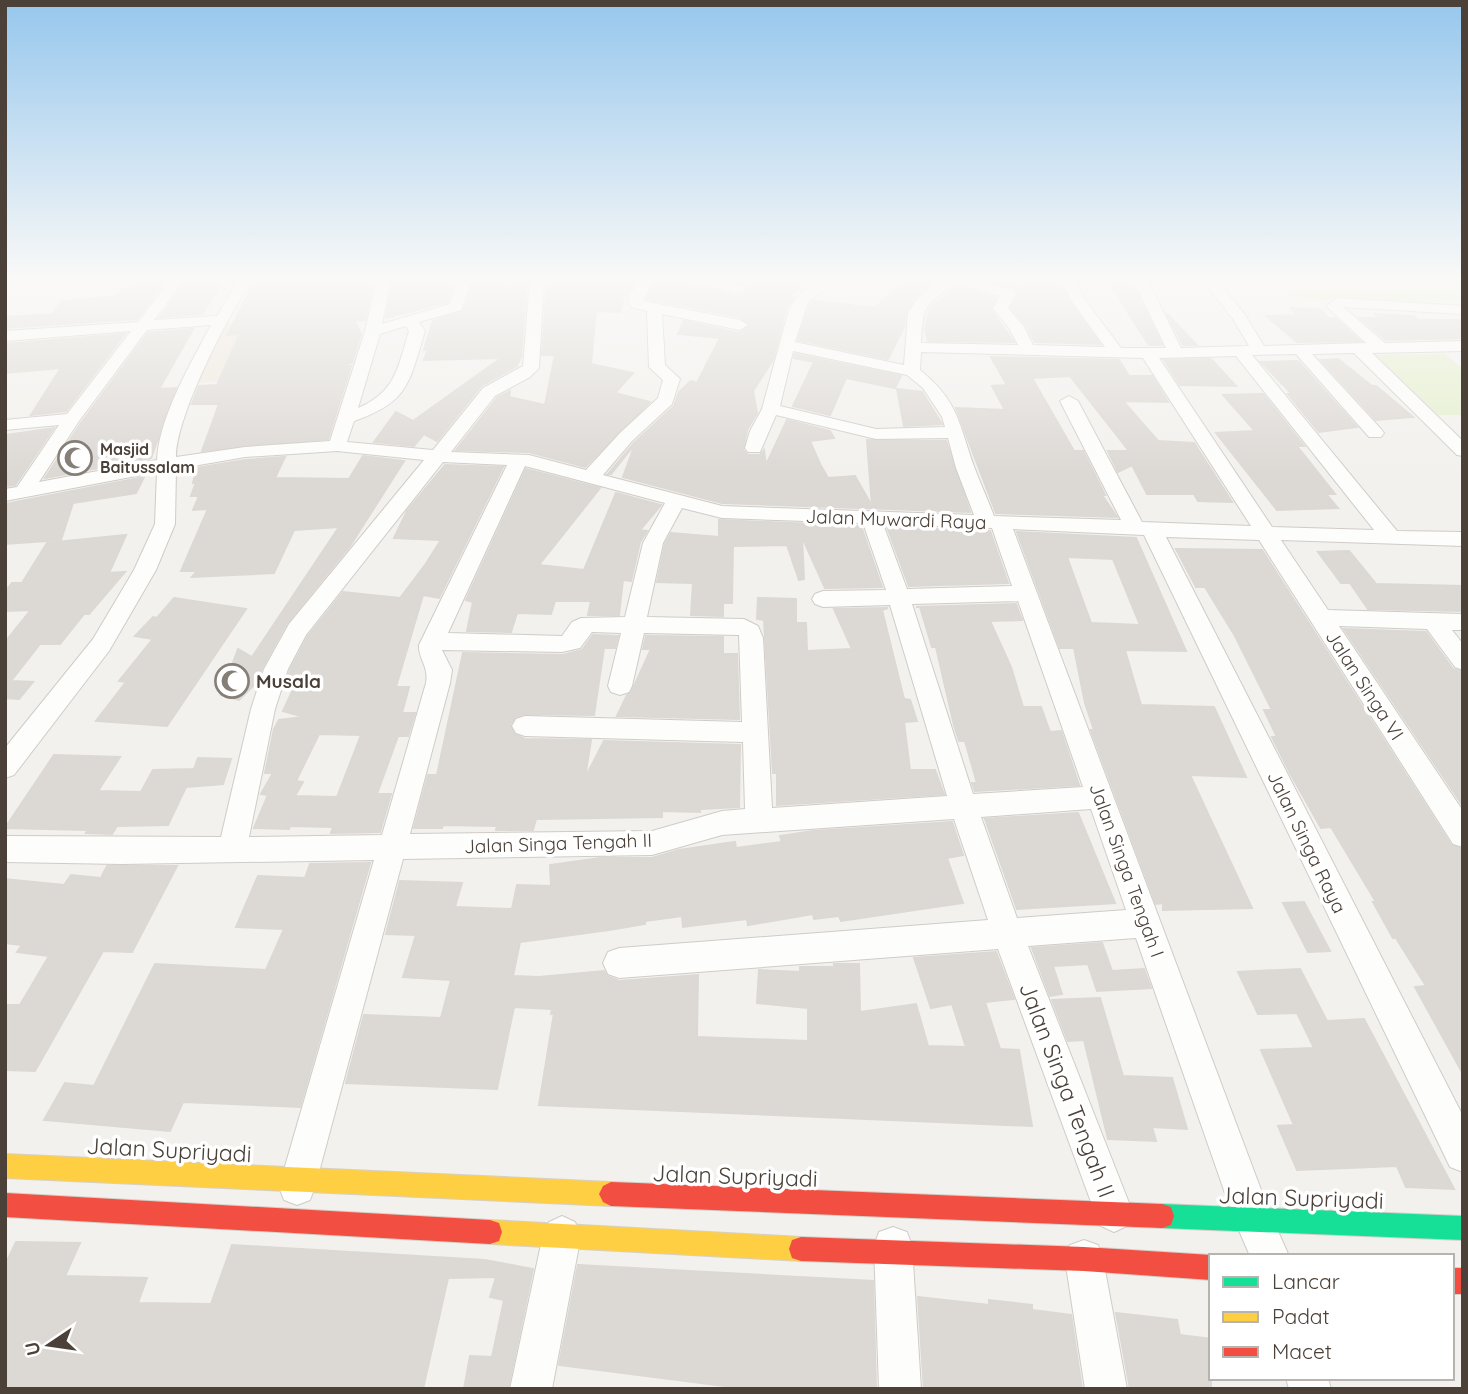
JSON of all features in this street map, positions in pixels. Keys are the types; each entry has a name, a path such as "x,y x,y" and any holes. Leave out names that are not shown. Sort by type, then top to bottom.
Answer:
{"street":[{"path":"14,494 128,344"},
{"path":"5,767 101,645 145,570 165,524 167,443 209,344"},
{"path":"337,446 369,344"},
{"path":"347,417 388,401 406,372 413,344"},
{"path":"232,849 263,709 276,669 297,630 489,392 531,368 533,344"},
{"path":"590,478 626,436 666,400 672,379 657,367 656,344"},
{"path":"1025,344 1028,350"},
{"path":"1111,344 1116,352"},
{"path":"1171,344 1177,353"},
{"path":"1255,344 1260,352"},
{"path":"1376,344 1382,349"},
{"path":"754,448 758,431 771,409 786,345 912,371 913,347 1177,353 1463,346"},
{"path":"1359,349 1463,451"},
{"path":"1301,351 1374,433"},
{"path":"1241,352 1391,537"},
{"name":"Jalan Singa VI","path":"1148,353 1463,835"},
{"name":"Jalan Singa Tengah I","path":"912,371 937,395 951,417 965,468 994,522 1026,593 1253,1219 1269,1254"},
{"name":"Jalan Singa Raya","path":"1069,401 1143,528 1463,1154"},
{"path":"771,409 876,434 956,432"},
{"path":"5,425 72,419"},
{"name":"Jalan Muwardi Raya","path":"14,494 94,476 245,452 337,446 436,456 519,460 722,512 1268,535 1463,539"},
{"path":"288,1220 438,683 440,670 430,650 519,460"},
{"path":"620,686 653,543 675,502"},
{"name":"Jalan Singa Tengah II","path":"871,518 900,598 964,808 1006,933 1114,1213"},
{"path":"823,599 1026,593"},
{"path":"1321,618 1463,622"},
{"path":"1433,621 1463,661"},
{"path":"433,641 562,644 572,642 583,624 744,626 750,632 751,638 759,820"},
{"path":"524,726 756,732"},
{"name":"Jalan Singa Tengah II","path":"5,849 391,848 652,843 722,823 1101,797"},
{"path":"618,963 1146,923"},
{"name":"Jalan Supriyadi","path":"5,1166 1463,1228"},
{"path":"618,1227 621,1194"},
{"path":"890,1204 901,1389"},
{"path":"5,1205 562,1235 618,1227 893,1254 1084,1259 1209,1268"},
{"path":"531,1389 562,1235"},
{"path":"1084,1259 1106,1389"}],"shaded area":[{"path":"215,344 311,344 301,374 196,383"}],"green space":[{"path":"1445,354 1463,369 1463,415 1438,415 1374,355"}],"building":[{"path":"5,344 117,344 66,411 31,415 61,368 5,373"},
{"path":"140,344 184,344 159,389 176,388 151,458 45,478 81,423"},
{"path":"235,344 358,344 352,363 341,363 351,366 328,439 202,451 219,404 192,404 199,386 217,385"},
{"path":"426,344 522,344 517,366 481,386 437,441 424,434 414,446 374,442 396,412 413,421 501,358 424,360 428,349 424,350"},
{"path":"543,344 593,344 591,364 633,373 615,393 650,402 585,467 529,452 456,450 497,398 510,391 509,397 545,405 555,355 542,355"},
{"path":"717,344 777,344 773,360 753,391 757,413 747,430 743,450 748,455 760,455 764,450 766,465 787,420 830,431 834,438 810,441 820,464 828,478 855,476 872,506 867,440 946,441 970,512 722,503 623,477 635,444 611,474 608,474 634,443 674,406 679,392 691,381 697,383"},
{"path":"817,344 895,344 888,359"},
{"path":"795,354 901,376 895,388 846,378 830,415 793,406 814,362 794,358"},
{"path":"991,357 1119,360 1129,376 1152,376 1168,402 1123,401 1158,441 1194,443 1232,502 1198,501 1194,494 1147,494 1132,465 1118,472 1108,451 1129,451 1070,376 1032,378 1074,451 1083,451 1105,495 1102,495 1117,517 996,513 956,408 1005,410 992,386 1007,385"},
{"path":"1211,359 1236,386 1180,385 1164,360"},
{"path":"1338,359 1413,417 1376,420 1321,360"},
{"path":"1298,361 1357,427 1319,432 1288,394 1292,394 1261,362"},
{"path":"897,389 922,392 942,424 904,426"},
{"path":"1263,394 1304,446 1297,446 1335,494 1326,494 1338,508 1277,510 1216,433 1255,431 1223,395"},
{"path":"54,428 15,485 5,486 5,435"},
{"path":"363,456 404,461 350,546 287,623 257,682 239,700 221,695 238,649 252,657 339,527 294,530 274,573 192,577 197,571 181,571 208,509 193,510 199,496 191,496 197,468 285,457 275,478 349,479"},
{"path":"445,465 503,467 439,598 423,595 396,687 409,687 402,713 415,713 408,736 398,736 377,794 391,794 380,832 331,833 333,827 254,828 268,795 261,794 273,773 265,773 274,729 279,720 304,717 283,711 296,683 286,683 290,670 308,636 343,592 400,598 441,540 394,538 407,511","holes":["319,734 361,735 337,797 295,796 303,782 296,781"]},
{"path":"526,469 600,488 539,565 584,570 616,493 661,505 640,530 647,531 640,542 631,581 623,580 619,615 588,615 591,601 555,601 551,614 517,613 511,632 467,631 473,602 466,600"},
{"path":"144,477 136,493 73,503 61,540 5,544 5,504"},
{"path":"719,520 861,526 882,587 825,588 802,537 804,579 799,580 787,545 733,546 732,603 723,603 723,616 691,615 693,583 657,582 665,544 671,533 719,537"},
{"path":"887,527 990,531 1008,583 909,586"},
{"path":"1017,532 1136,538 1186,651 1125,650 1141,705 1214,707 1246,777 1190,775 1252,908 1163,910 1163,903 1156,904 1091,730 1094,730 1085,703 1074,648 1060,648","holes":["1067,557 1113,559 1140,625 1091,623"]},
{"path":"126,535 109,573 125,572 89,614 84,614 60,644 40,644 11,681 33,682 19,699 5,698 5,642 31,610 5,611 5,592 12,583 22,583 47,543"},
{"path":"1176,549 1262,550 1451,845 1463,849 1463,1074 1415,987 1426,986 1396,938 1393,938 1373,902 1376,902 1331,827 1321,828 1290,773 1272,737 1277,737 1264,710 1272,710 1235,636 1205,587 1196,587"},
{"path":"1349,551 1376,584 1463,586 1463,611 1368,609 1350,583 1341,583 1318,552"},
{"path":"174,598 246,609 167,726 96,721 126,682 119,681 153,639 135,636 153,617 157,618"},
{"path":"758,598 796,599 796,623 806,623 807,651 852,649 834,609 888,608 882,610 904,699 910,700 917,721 904,722 910,770 935,770 944,794 777,805 777,773 773,773 764,620 757,619"},
{"path":"1016,604 1022,620 990,621 1011,667 1023,707 1041,707 1050,732 1061,731 1079,785 975,791 972,783 977,783 965,741 959,741 954,725 936,647 932,647 920,607 916,607"},
{"path":"1344,629 1426,632 1453,669 1463,672 1463,806"},
{"path":"593,635 618,636 615,648 604,648 594,715 524,714 515,717 510,725 514,734 525,739 591,740 585,778 604,741 740,745 739,807 700,809 700,812 662,811 662,817 536,819 533,830 443,825 442,828 414,828 428,775 437,775 463,653 563,655 582,650"},
{"path":"646,636 723,637 723,654 737,654 739,719 617,716 651,649 643,649"},
{"path":"54,755 120,757 98,791 141,792 153,770 194,769 198,758 231,759 223,784 186,787 168,825 117,826 112,834 86,833 88,830 5,828"},
{"path":"1078,813 1115,903 1017,909 985,819"},
{"path":"952,822 963,855 947,858 963,903 841,921 839,916 814,919 813,914 748,925 747,919 683,927 682,916 645,921 645,924 520,942 513,976 539,977 604,971 607,976 619,981 698,975 697,1037 808,1041 808,1008 757,1003 759,970 800,972 800,967 859,964 860,1012 916,1004 928,1046 966,1047 952,1004 931,1008 914,958 996,952 1014,999 985,1002 1000,1049 1019,1050 1032,1126 539,1105 554,1013 551,1014 552,1009 514,1007 497,1089 346,1083 364,1015 441,1018 451,980 403,977 416,935 386,934 400,881 462,883 455,907 512,909 517,885 551,886 550,865 600,858 652,858 679,850 735,842 736,848 782,842 780,836 813,831"},
{"path":"370,863 300,1107 183,1102 170,1131 44,1120 65,1083 94,1086 155,964 266,970 284,929 236,927 258,876 305,878 310,864"},
{"path":"107,866 177,866 132,952 103,951 35,1071 5,1070 5,1005 20,1005 49,956 17,952 22,945 5,943 5,879 64,885 71,875 101,878"},
{"path":"1304,902 1330,951 1308,952 1283,903"},
{"path":"1102,943 1112,971 1144,969 1151,988 1097,991 1088,964 1053,966 1062,994 1050,996 1032,948"},
{"path":"1300,969 1327,1021 1364,1019 1454,1189 1406,1187 1397,1166 1297,1170 1278,1126 1294,1125 1261,1050 1314,1048 1297,1013 1258,1014 1238,972"},
{"path":"1100,998 1123,1076 1172,1078 1187,1129 1152,1127 1156,1141 1108,1139 1084,1040 1068,1041 1052,1000"},
{"path":"16,1242 80,1243 65,1276 147,1278 138,1303 211,1304 232,1245 485,1260 533,1269 508,1389 464,1389 470,1356 492,1357 504,1300 490,1297 496,1277 448,1278 423,1389 5,1389 5,1265"},
{"path":"578,1265 873,1281 876,1389 748,1389 559,1365"},
{"path":"918,1297 989,1305 989,1300 1032,1305 1032,1310 1071,1315 1082,1389 924,1389"},
{"path":"1116,1313 1177,1320 1180,1335 1209,1339 1211,1389 1130,1389"}],"traffic: fast":[{"path":"1162,1216 1463,1228"}],"traffic: slow":[{"path":"5,1166 611,1194"},
{"path":"490,1232 801,1249"}],"traffic: jam":[{"path":"611,1194 1162,1216"},
{"path":"5,1205 490,1232"},
{"path":"801,1249 1084,1259 1209,1268"},
{"path":"1454,1281 1463,1281"}],"place":[{"name":"Masjid Baitussalam","path":"75,458"},
{"name":"Musala","path":"232,681"}]}
